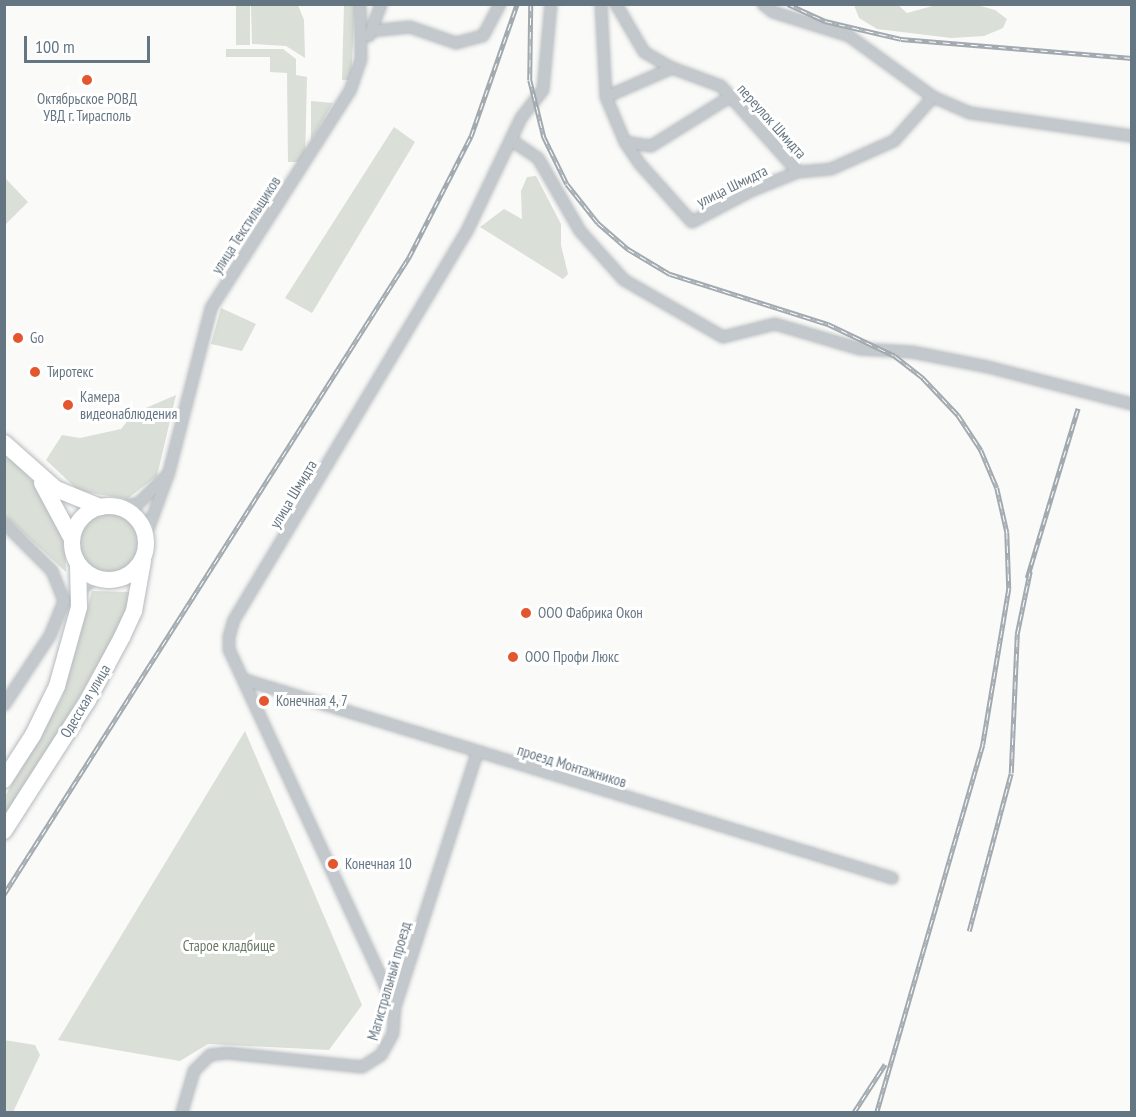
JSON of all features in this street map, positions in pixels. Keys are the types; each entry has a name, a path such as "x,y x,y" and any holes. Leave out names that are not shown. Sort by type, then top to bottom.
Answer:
{"main road":[{"path":"4,443 34,472 68,496 135,516 146,536 143,561 127,577 116,580 94,578 78,564 72,539 34,472"},
{"path":"72,539 78,522 107,507"},
{"name":"Одесская улица","path":"4,831 122,637 134,610 143,561"},
{"name":"Одесская улица","path":"4,780 57,686 76,622 79,592 78,564"}],"street":[{"name":"улица Текстильщиков","path":"146,536 169,472 211,308 343,104 362,59 360,4"},
{"path":"362,59 381,4"},
{"path":"371,31 410,27 456,44 483,36 500,4"},
{"name":"улица Шмидта","path":"396,1007 229,650 234,620 418,317 465,233 511,140 545,85 551,4"},
{"name":"улица Шмидта","path":"601,4 606,97 625,142 661,190 692,222 753,190 798,172 831,169 894,141 933,97"},
{"name":"переулок Шмидта","path":"616,4 644,52 672,68 721,86 798,172"},
{"path":"763,4 773,12 849,36 933,97 970,113 1131,136"},
{"path":"606,97 672,68"},
{"path":"625,142 651,146 730,97"},
{"path":"511,140 538,158 580,231 624,280 723,337 775,324 860,349 912,352 988,367 1131,404"},
{"path":"107,507 138,504 169,472"},
{"path":"4,523 52,571 64,601"},
{"path":"4,705 51,634 64,601 79,592 94,578"},
{"name":"проезд Монтажников","path":"245,680 477,753 892,878"},
{"name":"Магистральный проезд","path":"182,1113 194,1071 204,1059 217,1053 352,1066 370,1064 390,1041 396,1007 477,753"}],"green space":[{"path":"236,5 250,5 250,45 236,45"},
{"path":"251,5 298,5 304,20 305,58 286,46 252,44"},
{"path":"344,5 355,5 351,80 342,80"},
{"path":"854,5 898,5 907,13 936,5 977,5 995,10 1007,19 1003,28 984,36 951,38 877,29 859,18"},
{"path":"226,49 283,49 296,59 296,75 307,77 305,162 288,162 287,73 270,72 270,57 226,57"},
{"path":"311,101 333,103 311,140"},
{"path":"394,127 415,142 312,313 285,298"},
{"path":"536,176 561,224 561,245 568,274 563,279 480,227 504,209 522,219 521,191 527,177"},
{"path":"5,178 28,202 5,225"},
{"path":"221,308 256,324 242,351 211,344"},
{"path":"176,395 157,476 127,499 79,491 46,460 62,435 80,438 121,429 134,413"},
{"path":"4,452 36,484 65,541 66,572 5,516"},
{"path":"103,511 115,511 132,520 139,531 141,543 139,555 132,566 115,575 103,575 91,570 82,561 77,549 77,537 82,525 91,516"},
{"path":"92,591 131,592 130,609 5,826 5,796 62,698"},
{"name":"Старое кладбище","path":"245,731 362,1005 329,1050 208,1044 180,1061 58,1040"},
{"path":"4,1040 35,1045 40,1055 13,1112 5,1112"}],"railway":[{"path":"4,894 409,257 471,136 517,4"},
{"path":"531,4 530,80 544,137 567,184 598,223 628,249 670,274 828,324 895,356 923,378 958,415 981,450 997,488 1007,532 1009,589 983,745 877,1112"},
{"path":"788,4 825,21 901,39 1132,58"},
{"path":"1027,578 1078,408"},
{"path":"969,931 1011,773 1017,634 1030,571"},
{"path":"854,1112 885,1064"}],"place":[{"name":"Октябрьское РОВД УВД г. Тирасполь","path":"87,80"},
{"name":"Go","path":"18,338"},
{"name":"Тиротекс","path":"35,372"},
{"name":"Камера видеонаблюдения","path":"68,405"},
{"name":"ООО Фабрика Окон","path":"526,613"},
{"name":"ООО Профи Люкс","path":"513,657"},
{"name":"Конечная 4, 7","path":"264,701"},
{"name":"Конечная 10","path":"333,864"}]}
